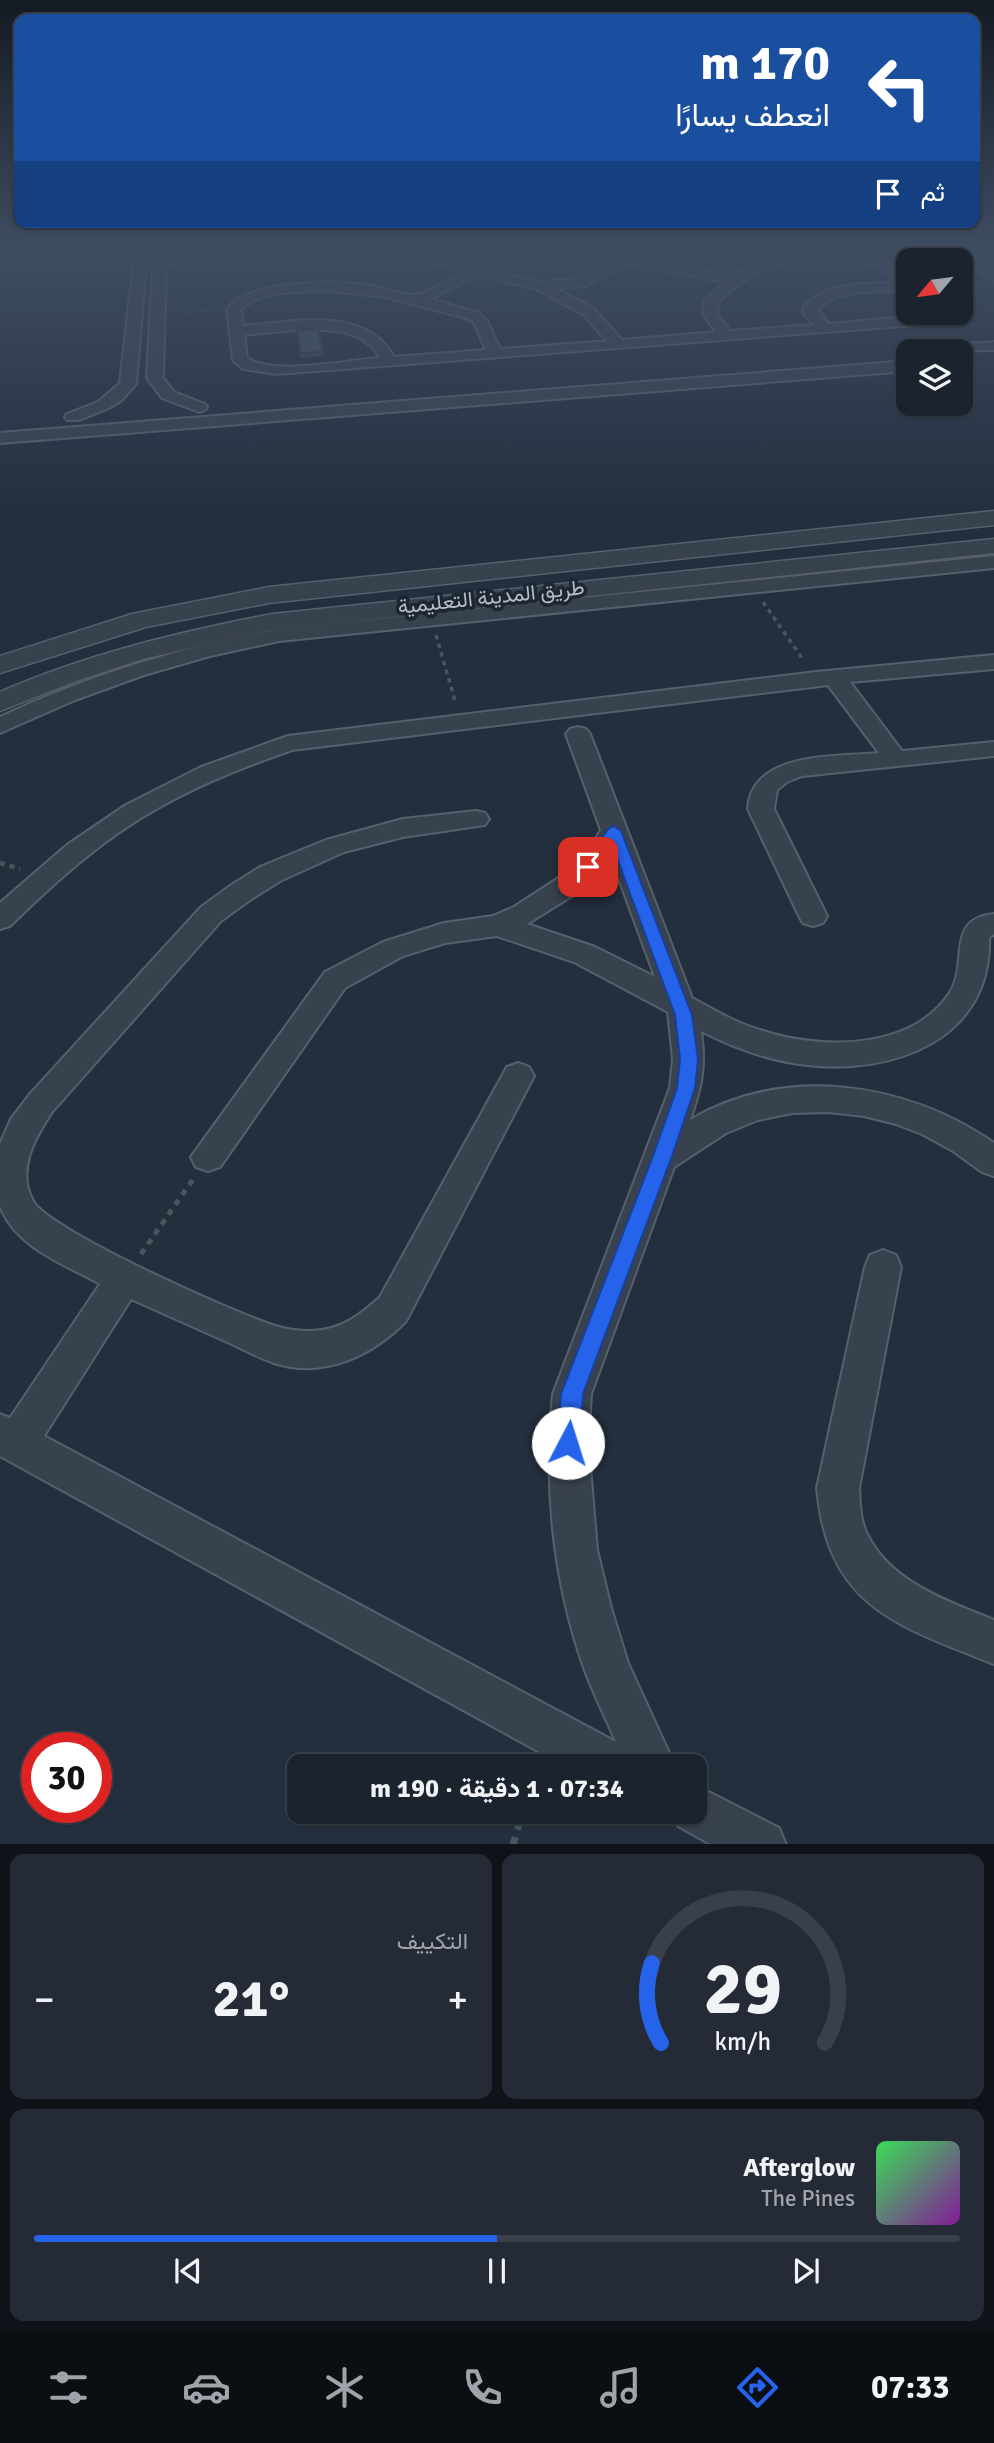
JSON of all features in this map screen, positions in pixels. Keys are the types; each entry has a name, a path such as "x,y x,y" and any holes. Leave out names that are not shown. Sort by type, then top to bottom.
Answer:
{"street":[{"path":"74,417 104,405 123,391 128,384 133,337"},
{"path":"157,337 155,378 168,395 199,407"},
{"path":"238,337 240,360 247,366 274,370 339,346 373,339 389,361"},
{"path":"325,337 339,346 389,361 712,337"},
{"path":"488,337 495,353"},
{"path":"612,337 618,344"},
{"path":"973,348 994,346"},
{"path":"0,423 896,353"},
{"path":"973,361 994,359"},
{"path":"0,438 896,367"},
{"name":"طريق المدينة التعليمية","path":"0,665 141,620 269,595 994,518"},
{"path":"947,523 987,552"},
{"path":"0,726 90,685 145,666 212,648 279,635 752,586 987,552"},
{"name":"طريق المدينة التعليمية","path":"0,702 48,681 168,643 272,622 987,552"},
{"path":"0,919 89,841 136,809 198,777 288,743 826,678 994,662"},
{"path":"826,678 895,758"},
{"path":"578,734 680,1005 687,1034 686,1088 663,1156 572,1394 568,1443 575,1536 589,1608 607,1668 645,1754"},
{"path":"813,916 761,809 762,790 777,775 789,771 994,748"},
{"path":"476,819 403,828 335,846 270,874 211,914 41,1103 23,1129 11,1157 10,1186 20,1213 41,1233 124,1278 276,1345 318,1351 361,1338 379,1325 404,1291 518,1076"},
{"path":"208,1157 335,980 373,958 418,940 444,933 497,926 541,904 570,884 588,867 614,831"},
{"path":"497,926 573,949 645,984 732,1032 780,1047 831,1054 883,1049 926,1033 957,1008 973,977 976,960 975,936 984,925 994,924"},
{"path":"663,1156 702,1131 746,1110 783,1102 821,1099 848,1100 902,1112 958,1137 994,1163"},
{"path":"883,1267 838,1488 838,1510 844,1534 856,1559 872,1580 893,1597 994,1642"},
{"path":"124,1278 8,1438 592,1754"},
{"path":"707,1815 762,1844"}],"path":[{"path":"752,586 826,678"},
{"path":"431,619 461,721"},
{"path":"124,1278 208,1157"},
{"path":"513,1844 519,1824"}],"building":[{"path":"298,337 320,337 323,352 300,353"}],"route":[{"path":"568,1443 572,1394 663,1156 686,1088 689,1059 684,1015 614,831 588,867"}]}
